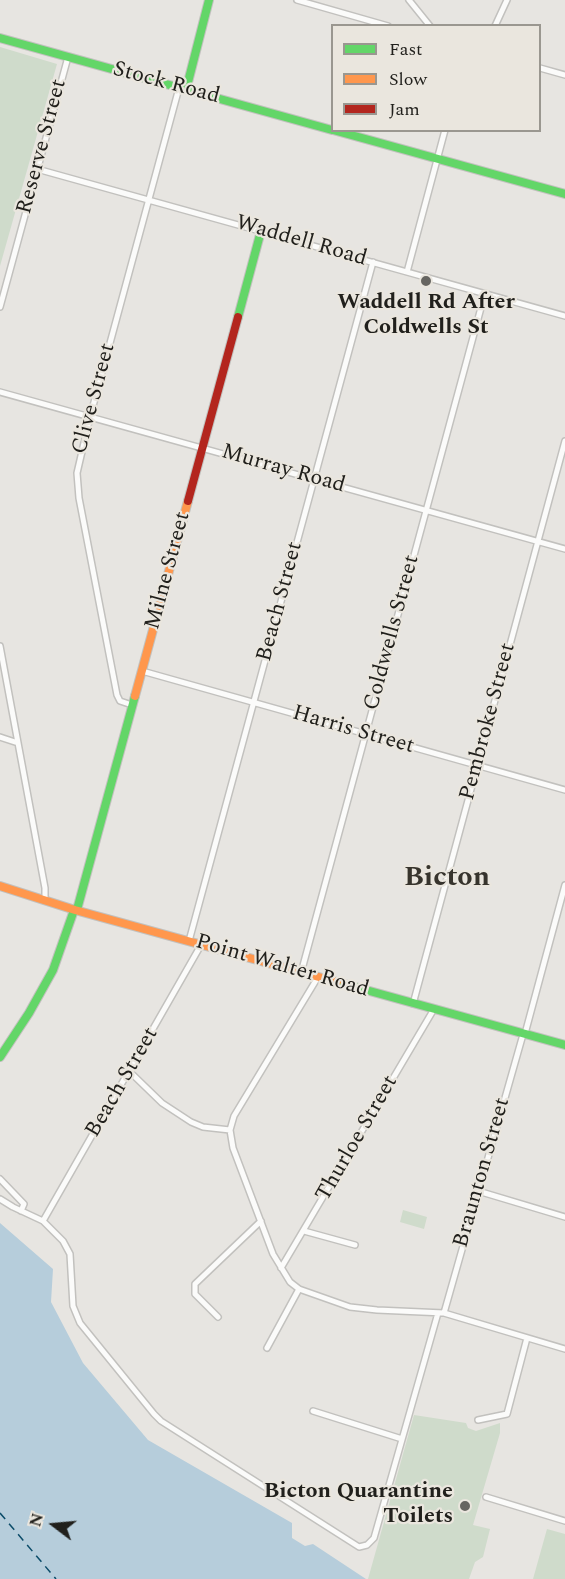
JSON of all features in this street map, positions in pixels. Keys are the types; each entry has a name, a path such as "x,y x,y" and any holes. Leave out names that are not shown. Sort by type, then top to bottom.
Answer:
{"street":[{"path":"297,0 381,24"},
{"path":"409,0 428,24"},
{"path":"496,24 507,0"},
{"name":"Clive Street","path":"132,705 120,701 117,695 77,484 79,459 149,200 210,2"},
{"name":"Stock Road","path":"0,38 331,129"},
{"name":"Reserve Street","path":"0,307 68,57"},
{"path":"541,68 565,75"},
{"name":"Stock Road","path":"340,132 565,194"},
{"path":"406,272 444,132"},
{"name":"Waddell Road","path":"37,169 565,315"},
{"name":"Milne Street","path":"0,1057 53,970 78,906 261,231"},
{"name":"Beach Street","path":"189,942 373,262"},
{"name":"Coldwells Street","path":"301,973 485,293"},
{"name":"Murray Road","path":"0,392 565,549"},
{"name":"Pembroke Street","path":"413,1004 565,441"},
{"path":"0,646 45,888 45,902"},
{"name":"Harris Street","path":"142,671 565,790"},
{"path":"0,737 18,742"},
{"name":"Braunton Street","path":"43,1221 63,1241 70,1254 73,1306 80,1323 161,1421 353,1545 362,1547 367,1545 374,1538 559,917 565,885"},
{"name":"Point Walter Road","path":"0,886 45,902 565,1045"},
{"name":"Beach Street","path":"43,1221 201,945"},
{"path":"318,977 234,1116 230,1130 232,1148 281,1268 290,1282 299,1289 350,1307 441,1313 565,1349"},
{"name":"Thurloe Street","path":"281,1268 434,1010"},
{"path":"129,1071 162,1103 191,1122 203,1127 230,1130"},
{"path":"0,1179 24,1204 21,1211"},
{"path":"478,1191 565,1217"},
{"path":"0,1199 43,1221"},
{"path":"218,1317 195,1294 195,1284 261,1221"},
{"path":"304,1231 355,1245"},
{"path":"267,1348 299,1289"},
{"path":"478,1420 507,1414 527,1338"},
{"path":"313,1411 402,1439"},
{"path":"486,1497 565,1521"}],"green space":[{"path":"0,47 57,64 0,266"},
{"path":"403,1210 427,1217 424,1229 400,1222"},
{"path":"414,1415 466,1423 468,1428 476,1431 500,1423 500,1433 473,1525 490,1529 483,1557 475,1562 469,1579 368,1579"},
{"path":"547,1529 565,1534 565,1579 533,1579"}],"water":[{"path":"0,1223 53,1269 51,1302 83,1363 148,1440 292,1523 292,1538 305,1546 313,1544 366,1579 0,1579"}],"ferry route":[{"path":"0,1513 56,1579"}],"traffic: fast":[{"path":"186,90 209,0"},
{"path":"0,38 331,130"},
{"path":"340,132 565,194"},
{"path":"238,317 261,231"},
{"path":"0,1057 29,1013 53,970 73,913 78,906 135,696"},
{"path":"337,982 565,1045"}],"traffic: slow":[{"path":"135,696 188,501"},
{"path":"0,886 75,910 337,982"}],"traffic: jam":[{"path":"188,501 238,317"}],"place":[{"name":"Waddell Rd After Coldwells St","path":"426,281"},
{"name":"Bicton Quarantine Toilets","path":"465,1506"}],"district":[{"name":"Bicton","path":"447,880"}]}
